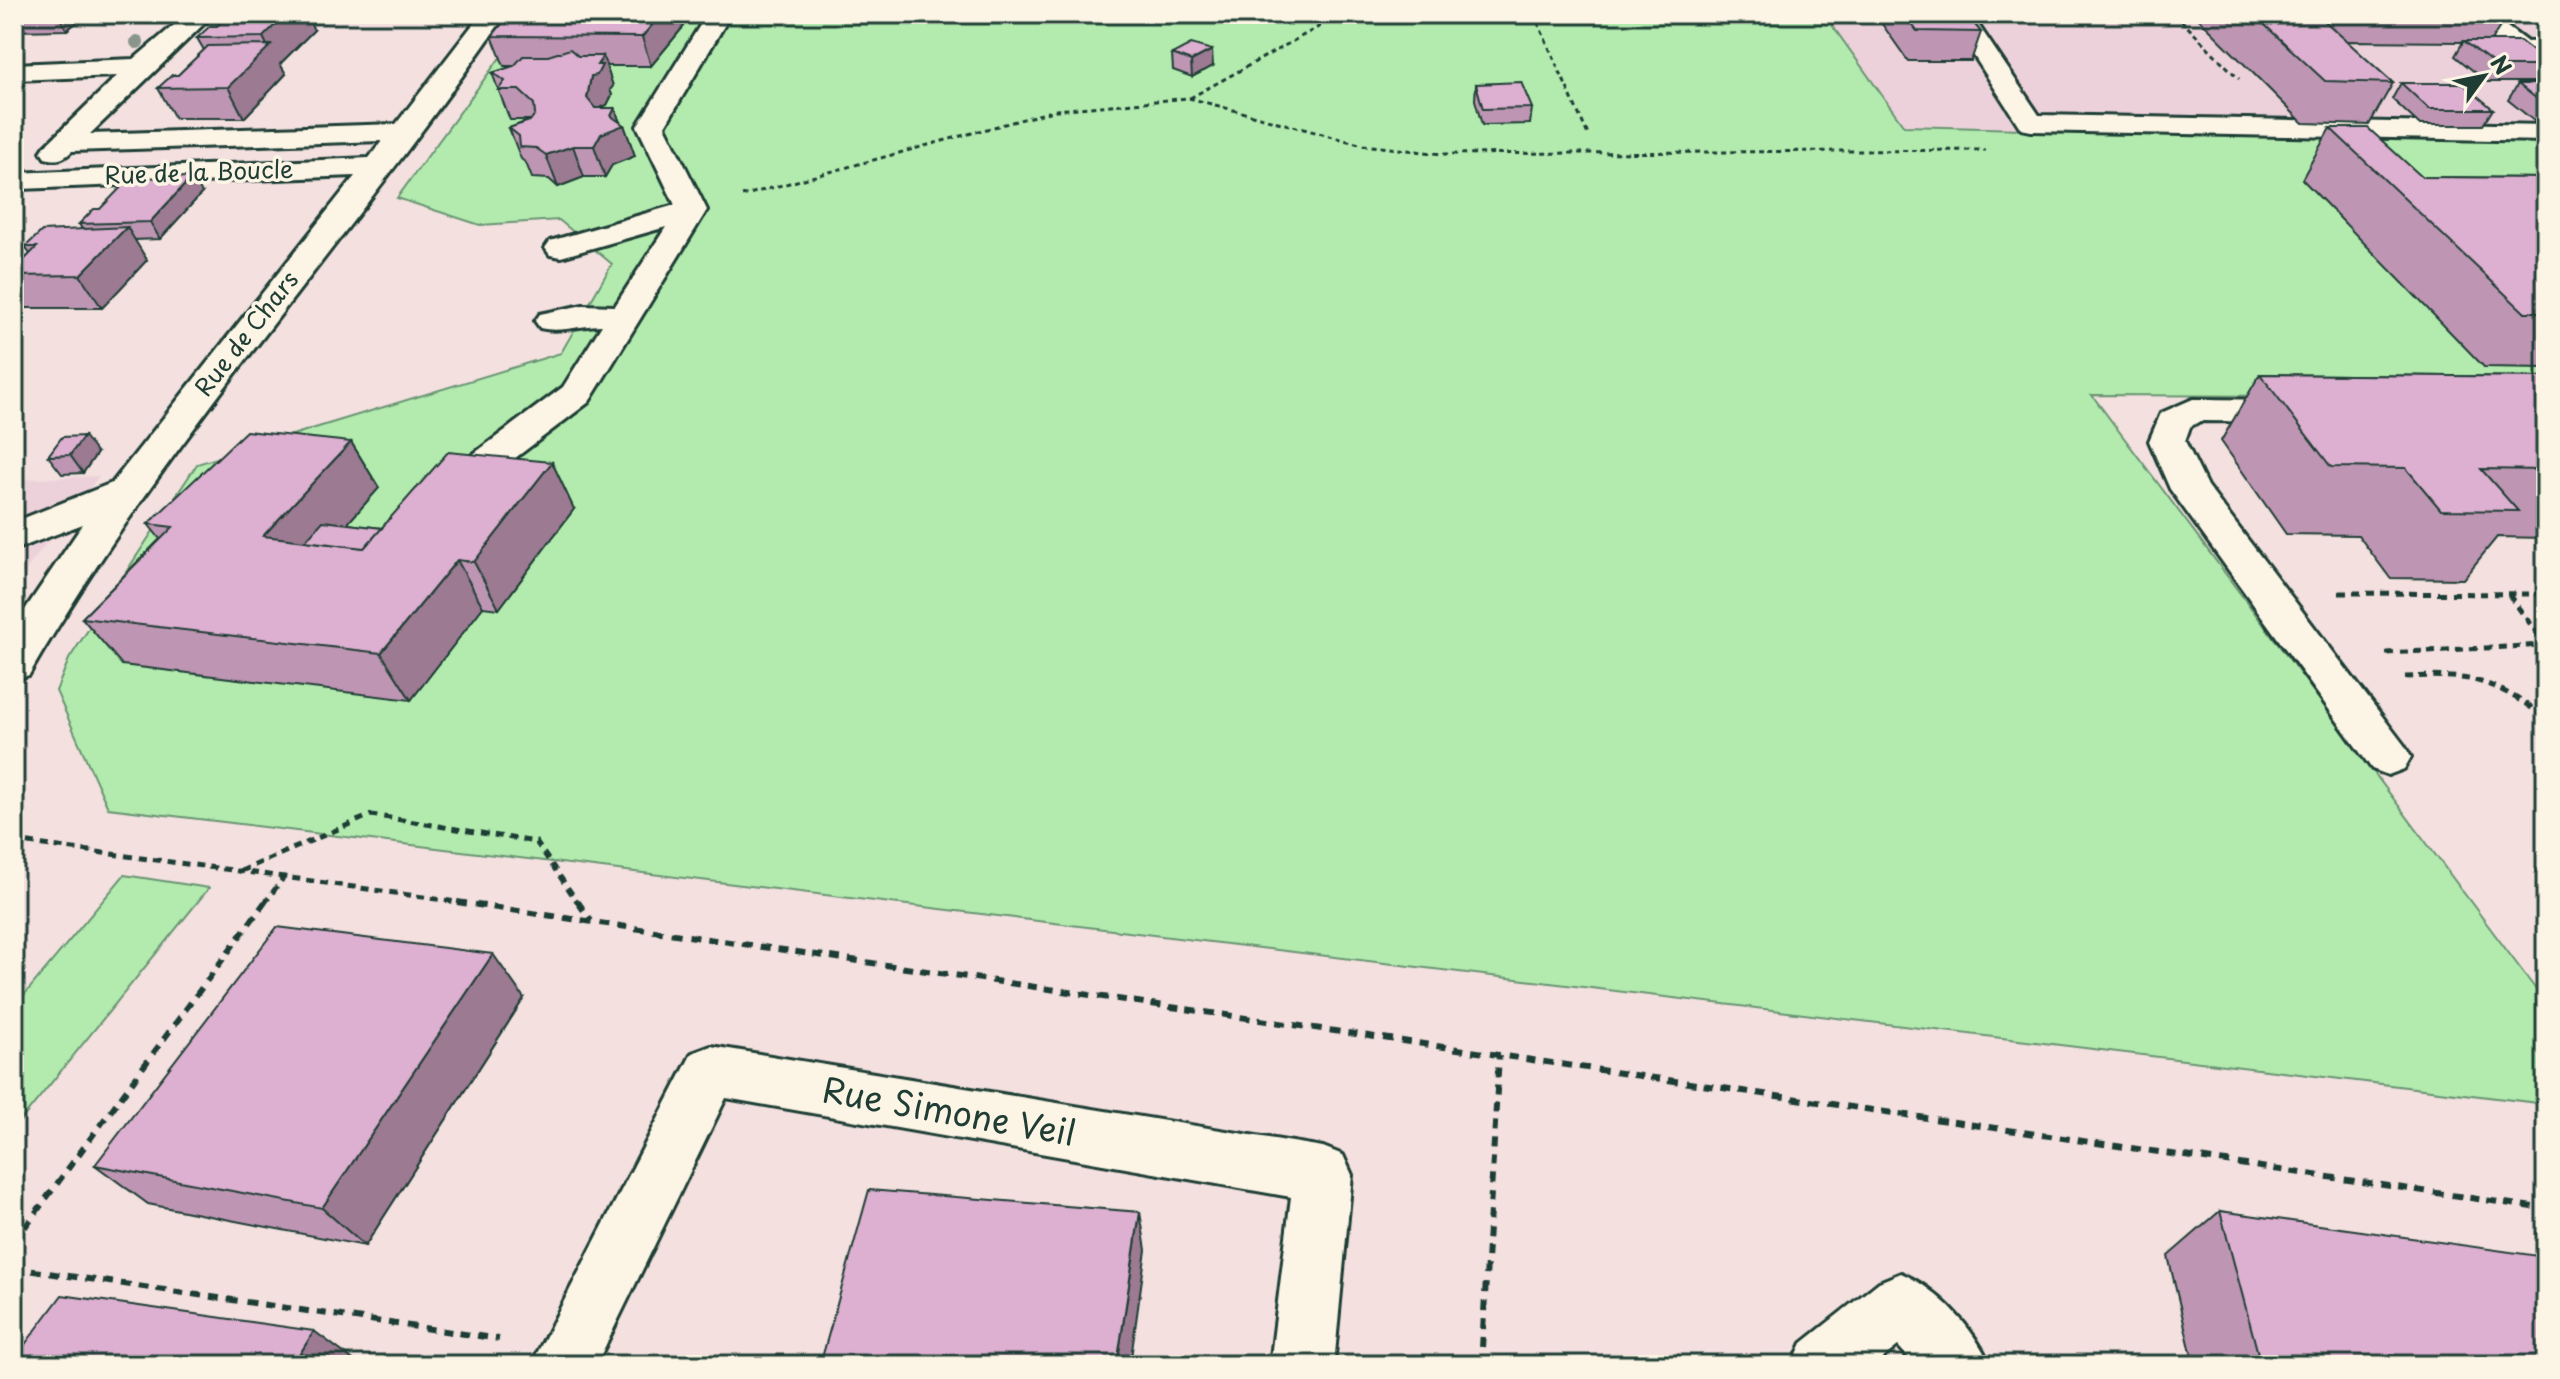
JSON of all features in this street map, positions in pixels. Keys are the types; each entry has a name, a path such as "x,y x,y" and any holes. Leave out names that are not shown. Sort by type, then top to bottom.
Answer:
{"street":[{"name":"Rue de la Boucle","path":"17,183 65,143 141,67 202,14"},
{"name":"Rue de Chars","path":"14,664 55,596 127,491 254,321 407,132 494,14"},
{"path":"692,210 651,126 719,14"},
{"path":"1959,14 2031,123 2546,133"},
{"path":"2474,14 2533,50 2546,69"},
{"path":"14,72 141,67"},
{"name":"Rue de la Boucle","path":"65,143 407,132"},
{"name":"Rue de la Boucle","path":"17,183 378,166"},
{"path":"561,248 692,210"},
{"path":"469,475 576,394 692,210"},
{"path":"552,321 583,315 625,316"},
{"path":"2331,412 2193,410 2174,421 2167,441 2189,489 2388,757"},
{"path":"14,537 127,491"},
{"name":"Rue Simone Veil","path":"568,1357 711,1071 1323,1175 1302,1365"},
{"path":"1824,1365 1901,1304 1958,1365"}],"path":[{"path":"1189,98 1342,14"},
{"path":"1534,14 1589,137"},
{"path":"692,210 1056,110 1189,98 1363,145 1442,154 1991,150"},
{"path":"2336,594 2347,591 2546,594"},
{"path":"2508,594 2546,645"},
{"path":"2371,648 2386,653 2546,645"},
{"path":"2332,682 2449,674 2477,676 2509,691 2546,718"},
{"path":"241,871 371,815 536,842 591,922"},
{"path":"14,841 284,877 2546,1209"},
{"path":"14,1242 284,877"},
{"path":"1481,1365 1499,1055"},
{"path":"14,1268 568,1357"}],"shaded area":[{"path":"1824,14 2519,14 2546,34 2546,142 1904,126"},
{"path":"99,476 14,585 14,480"}],"green space":[{"path":"532,14 1824,14 1904,126 2546,142 2546,397 2092,395 2546,1003 2546,1104 108,808 56,691 69,659 197,464 561,353 612,264 559,220 480,225 397,198"},
{"path":"124,875 209,888 14,1129 14,1007"}],"building":[{"path":"14,14 59,14 14,16"},
{"path":"229,14 286,14 263,37 197,38"},
{"path":"510,14 661,14 642,37 492,36"},
{"path":"1904,14 1966,14 1981,32 1917,31"},
{"path":"2253,14 2317,14 2393,83 2325,81"},
{"path":"2464,41 2520,41 2546,61 2546,66 2497,66"},
{"path":"1191,44 1212,50 1191,61 1172,54"},
{"path":"271,45 228,87 158,88 172,75 178,75 208,46"},
{"path":"570,49 578,56 603,56 597,65 602,65 597,75 591,76 587,98 595,108 615,108 611,116 624,125 601,134 594,146 573,146 546,155 536,148 520,147 519,136 509,128 530,121 535,114 534,104 519,90 498,90 505,81 492,73 514,66 523,56 548,56"},
{"path":"1521,82 1532,108 1483,109 1476,84"},
{"path":"2401,83 2462,83 2493,109 2429,109"},
{"path":"2518,84 2546,84 2546,106"},
{"path":"2330,128 2368,128 2422,177 2546,178 2546,312 2524,312"},
{"path":"192,177 150,222 79,224 94,209 100,209 130,178"},
{"path":"127,227 80,275 14,276 14,261 25,259 37,247 25,247 42,231"},
{"path":"2260,374 2546,377 2546,470 2481,469 2518,511 2441,510 2406,468 2331,467"},
{"path":"246,431 351,442 263,536 364,548 448,452 552,462 474,562 457,560 381,653 82,618 173,527 148,524"},
{"path":"84,436 70,455 48,456 62,437"},
{"path":"323,521 382,528 364,548 305,541"},
{"path":"277,927 493,954 322,1208 95,1165"},
{"path":"869,1190 1140,1212 1117,1365 820,1365"},
{"path":"2220,1211 2546,1257 2546,1365 2261,1365"},
{"path":"62,1295 314,1331 293,1365 14,1365 14,1359"}]}
